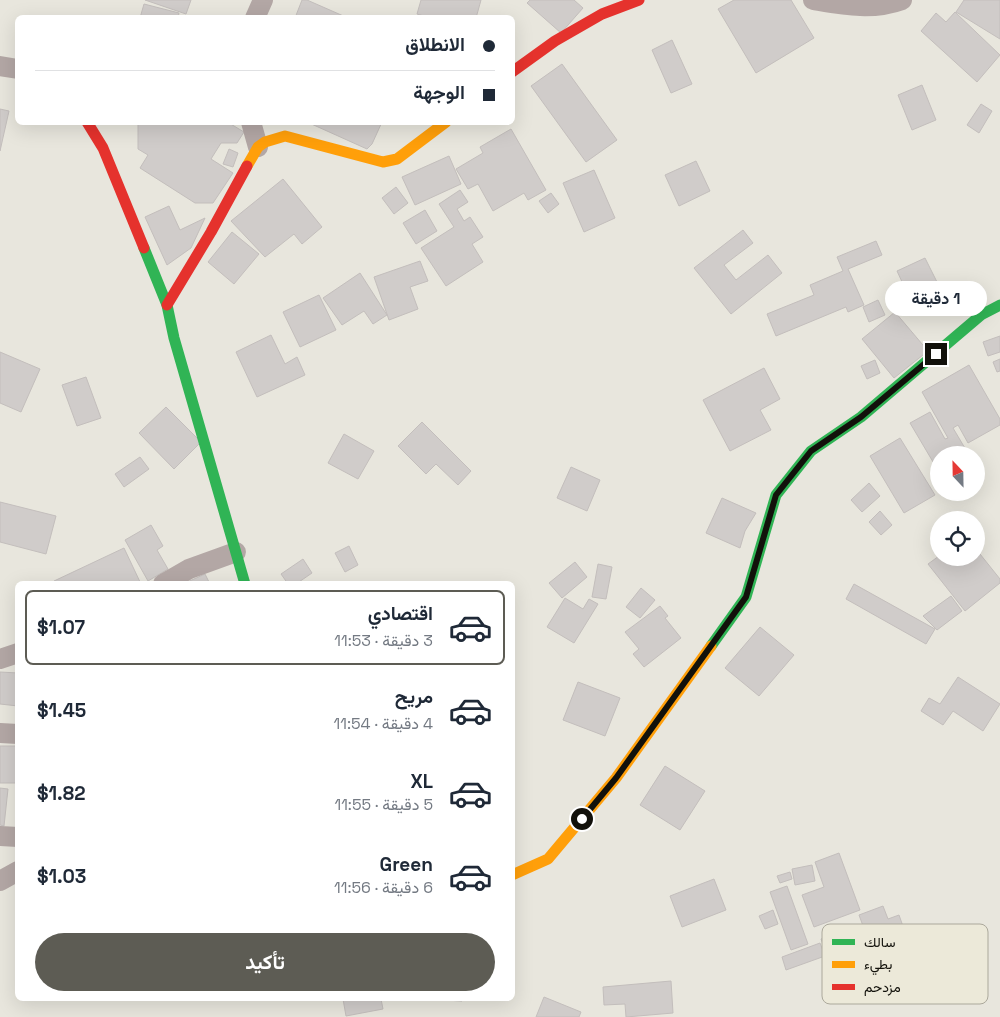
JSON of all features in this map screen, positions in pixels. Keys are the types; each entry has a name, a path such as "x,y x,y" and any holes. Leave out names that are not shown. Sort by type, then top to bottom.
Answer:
{"street":[{"path":"256,15 263,0"},
{"path":"515,68 555,41 594,18 639,0"},
{"path":"813,0 848,6 886,6 902,0"},
{"path":"0,66 15,68"},
{"path":"89,125 103,148 167,305 174,338 245,581"},
{"path":"252,125 258,147"},
{"path":"167,305 211,232 258,147 265,142 285,136 383,162 397,159 442,125"},
{"path":"515,874 548,860 616,778 746,597 776,495 811,451 861,417 981,315 1000,305"},
{"path":"168,581 189,569 236,552"},
{"path":"0,659 15,654"},
{"path":"0,733 15,734"},
{"path":"0,836 15,837"},
{"path":"0,880 15,872"}],"building":[{"path":"145,0 191,0 186,14"},
{"path":"302,0 307,0 341,15 296,15"},
{"path":"421,0 481,0 477,15 417,14"},
{"path":"530,0 574,0 583,8 561,33 527,3"},
{"path":"734,0 791,0 814,38 756,73 718,9"},
{"path":"964,0 1000,0 1000,39 956,12"},
{"path":"144,4 179,13 179,15 141,15"},
{"path":"955,12 1000,55 977,82 921,31 936,13 946,22"},
{"path":"672,40 692,84 671,93 652,50"},
{"path":"562,64 617,140 586,162 531,86"},
{"path":"922,85 936,120 912,130 898,95"},
{"path":"981,104 992,111 979,133 967,125"},
{"path":"0,109 9,111 0,151"},
{"path":"138,125 232,125 244,132 237,143 221,143 211,159 233,173 213,203 195,203 140,168 148,155 138,149"},
{"path":"314,125 381,125 372,144 367,149"},
{"path":"511,129 546,190 528,200 524,193 493,211 478,184 468,189 456,169 483,153 480,147"},
{"path":"229,149 238,153 233,167 223,164"},
{"path":"449,156 461,184 415,205 402,177"},
{"path":"696,161 710,191 679,206 665,175"},
{"path":"594,170 615,218 584,232 563,183"},
{"path":"283,179 322,227 302,244 294,234 265,257 231,221"},
{"path":"396,187 408,203 394,214 382,198"},
{"path":"460,190 468,202 457,209 464,221 470,217 483,237 472,244 483,262 446,286 421,248 454,227 439,204"},
{"path":"551,193 559,204 548,213 539,201"},
{"path":"169,206 180,230 205,218 191,248 167,265 145,217"},
{"path":"425,210 437,231 416,244 403,223"},
{"path":"743,230 753,243 724,265 736,280 768,255 782,273 731,314 694,268"},
{"path":"232,232 259,254 234,284 208,262"},
{"path":"876,241 882,255 848,269 864,305 848,312 846,307 776,336 767,314 814,295 810,285 843,271 837,257"},
{"path":"925,258 939,286 910,299 897,271"},
{"path":"420,261 428,281 410,287 418,309 389,320 374,277"},
{"path":"360,273 387,315 373,324 364,311 342,325 323,298"},
{"path":"319,295 336,330 300,347 283,312"},
{"path":"878,300 885,315 869,322 863,307"},
{"path":"895,312 928,351 894,378 862,339"},
{"path":"271,335 285,364 297,357 305,375 257,397 236,352"},
{"path":"1000,336 1000,352 988,356 983,342"},
{"path":"0,352 40,369 21,412 0,403"},
{"path":"1000,359 1000,371 997,372 993,362"},
{"path":"875,360 880,373 867,379 861,366"},
{"path":"969,365 1000,419 1000,425 968,443 958,425 953,428 964,446 930,446 930,457 910,423 930,412 945,439 948,438 922,392"},
{"path":"764,368 780,399 760,410 771,430 730,451 703,400"},
{"path":"86,377 101,418 77,426 62,385"},
{"path":"166,407 201,442 174,469 139,433"},
{"path":"422,422 471,471 458,485 436,464 426,474 398,446"},
{"path":"344,434 374,451 358,479 328,463"},
{"path":"900,438 930,487 930,498 904,513 870,456"},
{"path":"140,457 149,469 124,487 115,474"},
{"path":"571,467 600,480 587,511 557,498"},
{"path":"869,483 880,496 862,512 851,500"},
{"path":"722,498 756,513 745,531 740,548 706,533"},
{"path":"0,502 56,516 46,554 0,542"},
{"path":"880,511 892,525 881,535 869,522"},
{"path":"151,525 163,546 157,550 168,569 148,581 125,540"},
{"path":"349,546 358,565 345,572 335,553"},
{"path":"124,548 140,581 54,581"},
{"path":"303,559 312,573 300,581 286,581 281,574"},
{"path":"985,560 1000,579 1000,583 965,611 928,564 930,563 930,566 985,566"},
{"path":"575,562 587,577 562,598 549,583"},
{"path":"598,564 612,567 606,599 592,597"},
{"path":"205,574 208,581 190,581"},
{"path":"854,584 935,629 926,644 846,599"},
{"path":"641,588 655,600 640,618 626,607"},
{"path":"951,596 962,611 937,630 923,616"},
{"path":"565,598 583,609 589,599 598,604 574,643 547,627"},
{"path":"660,606 668,616 665,618 681,638 644,667 633,654 639,649 625,632"},
{"path":"760,627 794,655 759,696 725,668"},
{"path":"0,672 15,673 15,706 0,704"},
{"path":"958,677 1000,704 983,731 953,711 943,725 921,711 929,698 940,704"},
{"path":"578,682 620,698 605,736 563,720"},
{"path":"0,746 15,746 15,783 0,783"},
{"path":"665,766 705,791 680,830 640,805"},
{"path":"0,788 8,789 4,826 0,825"},
{"path":"839,853 860,910 814,927 802,895 824,887 815,862"},
{"path":"812,865 815,881 795,885 792,869"},
{"path":"790,872 792,879 780,883 777,876"},
{"path":"714,879 726,910 682,927 670,896"},
{"path":"787,886 808,944 791,950 770,892"},
{"path":"883,906 888,919 899,915 902,924 862,924 859,915"},
{"path":"773,910 778,924 765,929 759,916"},
{"path":"820,943 822,948 822,957 786,970 782,957"},
{"path":"671,981 673,1013 626,1017 625,1004 604,1005 603,987"},
{"path":"544,997 581,1012 579,1017 536,1017"},
{"path":"343,1001 381,1001 383,1009 346,1016"}],"traffic: fast":[{"path":"144,248 167,305 174,338 244,581"},
{"path":"711,646 746,597 776,495 811,451 861,417 981,315 1000,305"}],"traffic: slow":[{"path":"247,166 258,147 265,142 285,136 383,162 397,159 442,125"},
{"path":"515,874 548,859 616,778 711,646"}],"traffic: jam":[{"path":"515,70 555,41 602,14 639,0"},
{"path":"89,125 103,148 144,248"},
{"path":"167,305 211,232 247,166"}],"route":[{"path":"582,819 616,778 746,597 776,495 811,451 861,417 936,354"}]}
